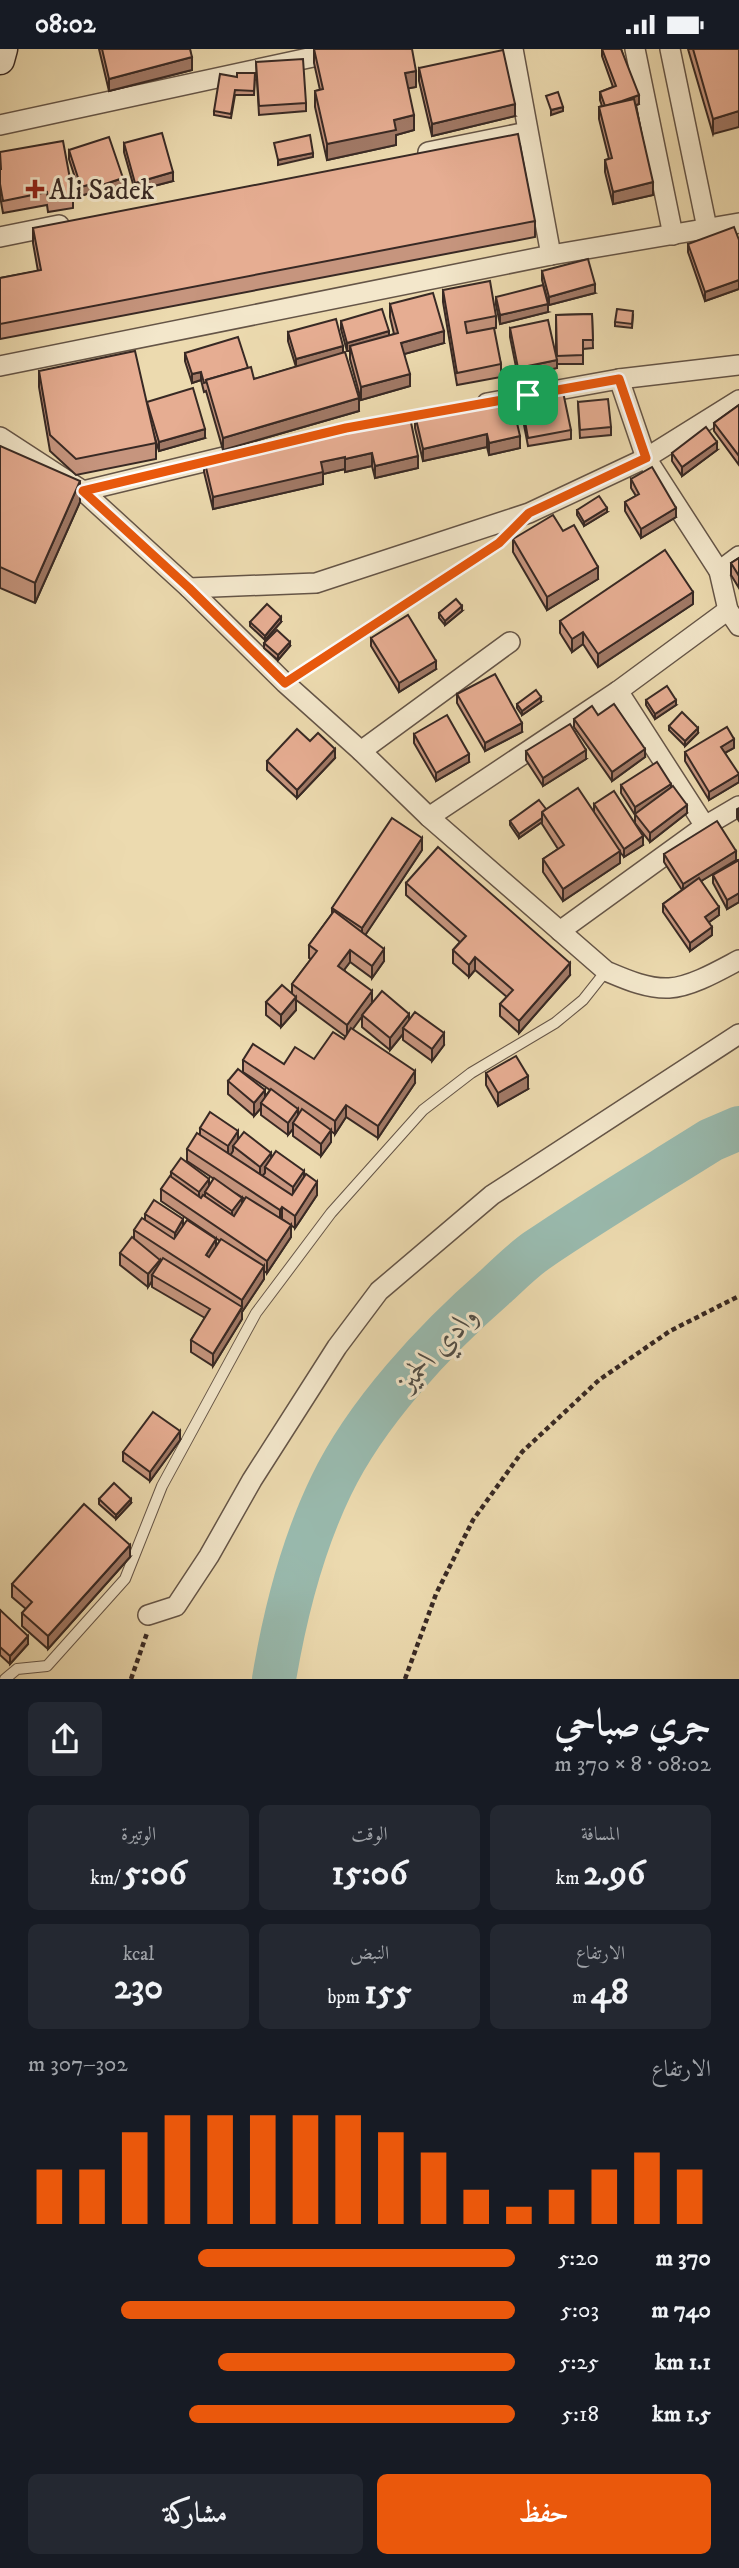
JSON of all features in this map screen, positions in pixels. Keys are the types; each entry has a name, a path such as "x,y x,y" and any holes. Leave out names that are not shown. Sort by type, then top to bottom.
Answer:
{"main road":[{"path":"0,60 3,49"}],"street":[{"path":"0,125 350,49"},
{"path":"513,49 551,255"},
{"path":"635,49 673,235"},
{"path":"670,49 707,229"},
{"path":"405,156 527,132"},
{"path":"0,237 81,221"},
{"path":"0,366 551,255 739,223"},
{"path":"468,406 619,379 739,365"},
{"path":"429,817 618,691 734,618 719,571 646,458 619,379"},
{"path":"189,588 316,583 529,513 646,458 739,400"},
{"path":"0,437 83,491 429,817 606,971 635,982 669,988 709,976 739,960"},
{"path":"83,491 240,453"},
{"path":"719,571 739,556"},
{"path":"361,751 510,642"},
{"path":"618,691 705,826"},
{"path":"560,931 705,826 739,806"},
{"path":"148,1615 176,1606 337,1347 379,1291 492,1195 739,1034"}],"lane":[{"path":"285,683 499,543 529,513"},
{"path":"5,1679 17,1669 47,1667 125,1579 162,1486 256,1313 331,1213 423,1110 471,1073 562,1018 583,1000 606,971"}],"path":[{"path":"405,1679 436,1594 473,1520 522,1452 598,1380 670,1331 739,1296"}],"building":[{"path":"102,49 190,49 192,57 109,79"},
{"path":"314,49 412,49 416,71 405,73 414,115 394,120 396,130 327,144 315,91 323,89"},
{"path":"602,49 621,49 639,95 605,106 600,92 616,86"},
{"path":"693,49 739,49 739,111 713,119"},
{"path":"503,50 515,104 432,124 419,68"},
{"path":"303,59 306,103 259,106 256,62"},
{"path":"237,73 255,73 254,91 235,90 231,114 214,111 220,74 237,77"},
{"path":"558,92 563,107 551,110 546,96"},
{"path":"634,99 653,182 613,192 605,160 612,158 599,107"},
{"path":"162,133 173,172 135,183 124,143"},
{"path":"518,134 535,221 0,324 0,278 41,270 33,228"},
{"path":"310,135 313,153 278,160 274,143"},
{"path":"109,137 123,178 99,186 98,182 81,187 69,150"},
{"name":"Ali Sadek","path":"63,141 73,195 48,200 47,192 3,201 0,152"},
{"path":"734,227 739,240 739,280 705,292 688,244"},
{"path":"588,259 595,284 549,297 542,271"},
{"path":"490,281 496,316 465,322 467,333 494,328 501,364 457,373 443,290"},
{"path":"543,285 548,304 500,315 496,297"},
{"path":"433,293 444,331 401,343 410,374 361,387 350,346 398,333 390,304"},
{"path":"382,309 389,331 347,343 341,321"},
{"path":"617,309 633,311 632,324 615,322"},
{"path":"592,314 593,340 583,340 583,355 557,356 556,315"},
{"path":"336,319 343,346 296,359 288,332"},
{"path":"548,320 557,360 518,368 510,328"},
{"path":"238,337 248,368 206,380 204,383 201,372 192,374 185,353"},
{"path":"135,351 156,443 76,459 50,435 39,371"},
{"path":"345,352 359,398 223,438 206,380 251,367 254,379"},
{"path":"193,388 205,429 159,442 147,402"},
{"path":"563,392 571,430 528,438 521,400"},
{"path":"510,393 520,436 489,443 487,434 423,449 415,415"},
{"path":"608,399 611,427 580,430 578,402"},
{"path":"739,405 739,456 714,423"},
{"path":"409,413 418,456 375,466 372,453 345,457 321,462 323,472 213,497 204,459"},
{"path":"706,427 717,442 682,467 672,453"},
{"path":"0,446 80,481 35,583 0,567"},
{"path":"652,467 676,508 641,529 625,502 639,494 631,479"},
{"path":"599,496 607,508 584,522 577,510"},
{"path":"553,515 563,531 574,525 598,567 547,597 513,539"},
{"path":"665,550 693,592 598,654 583,632 572,639 560,621"},
{"path":"739,558 739,576 731,563"},
{"path":"456,599 462,606 445,621 439,613"},
{"path":"267,604 281,617 265,636 250,622"},
{"path":"408,615 436,661 399,683 371,638"},
{"path":"277,630 290,642 278,655 264,643"},
{"path":"495,674 522,723 485,743 457,694"},
{"path":"667,686 676,700 655,714 646,700"},
{"path":"536,690 541,697 522,711 517,704"},
{"path":"614,704 645,749 612,772 574,719 592,706 598,715"},
{"path":"682,712 698,728 685,741 669,726"},
{"path":"447,715 469,754 436,773 414,734"},
{"path":"570,724 586,750 543,778 526,751"},
{"path":"727,727 734,739 721,747 739,774 709,792 685,752"},
{"path":"297,729 310,741 318,733 335,749 297,790 267,761"},
{"path":"657,762 671,784 635,807 621,785"},
{"path":"673,786 687,805 650,833 635,814"},
{"path":"578,788 620,851 563,889 543,859 564,845 542,812"},
{"path":"614,791 643,836 624,849 594,804"},
{"path":"539,800 546,809 542,812 542,818 519,834 510,821"},
{"path":"392,818 422,838 362,928 332,908"},
{"path":"717,821 736,851 683,884 664,854"},
{"path":"438,847 570,963 519,1021 500,1004 513,990 475,957 469,965 453,950 466,936 406,883"},
{"path":"739,860 739,893 727,900 713,875"},
{"path":"699,878 719,907 705,917 712,927 690,943 663,904"},
{"path":"334,911 384,949 372,966 350,950 338,966 372,991 347,1025 292,984 317,951 309,945"},
{"path":"282,985 296,997 281,1015 266,1002"},
{"path":"382,991 409,1014 390,1038 362,1015"},
{"path":"415,1012 444,1033 432,1049 403,1028"},
{"path":"351,1028 415,1071 378,1126 346,1105 335,1121 243,1060 253,1044 284,1064 295,1047 314,1059 333,1032 344,1039"},
{"path":"516,1056 528,1076 498,1093 486,1073"},
{"path":"238,1069 265,1090 254,1103 228,1081"},
{"path":"271,1089 298,1109 288,1123 261,1103"},
{"path":"302,1109 331,1130 321,1144 293,1123"},
{"path":"210,1112 238,1131 228,1146 200,1128"},
{"path":"244,1132 271,1153 260,1167 233,1146"},
{"path":"197,1133 292,1195 306,1174 317,1182 295,1216 282,1207 280,1210 187,1149"},
{"path":"276,1151 304,1171 293,1187 265,1167"},
{"path":"181,1158 209,1179 199,1192 171,1172"},
{"path":"170,1176 201,1198 203,1195 234,1216 246,1197 291,1225 267,1261 161,1189"},
{"path":"214,1178 242,1198 232,1211 205,1192"},
{"path":"154,1200 183,1219 175,1233 145,1214"},
{"path":"142,1218 174,1239 187,1220 216,1239 206,1255 209,1257 221,1239 264,1266 242,1300 134,1230"},
{"path":"132,1237 160,1260 148,1274 120,1253"},
{"path":"163,1258 242,1307 213,1354 191,1340 210,1309 152,1275"},
{"path":"153,1412 180,1431 150,1472 123,1452"},
{"path":"114,1483 131,1499 116,1515 99,1499"},
{"path":"84,1504 130,1545 48,1636 22,1613 32,1602 12,1584"},
{"path":"0,1610 28,1636 10,1656 0,1647"}],"waterway":[{"name":"وادي الحميز","path":"274,1679 283,1629 311,1532 331,1486 363,1431 404,1379 449,1329 531,1255 711,1140 739,1128"}],"place":[{"name":"Ali Sadek","path":"35,189"}],"route":[{"path":"619,379 646,458 529,513 499,543 285,683 189,588 83,491 346,428 528,395 619,379"}]}
